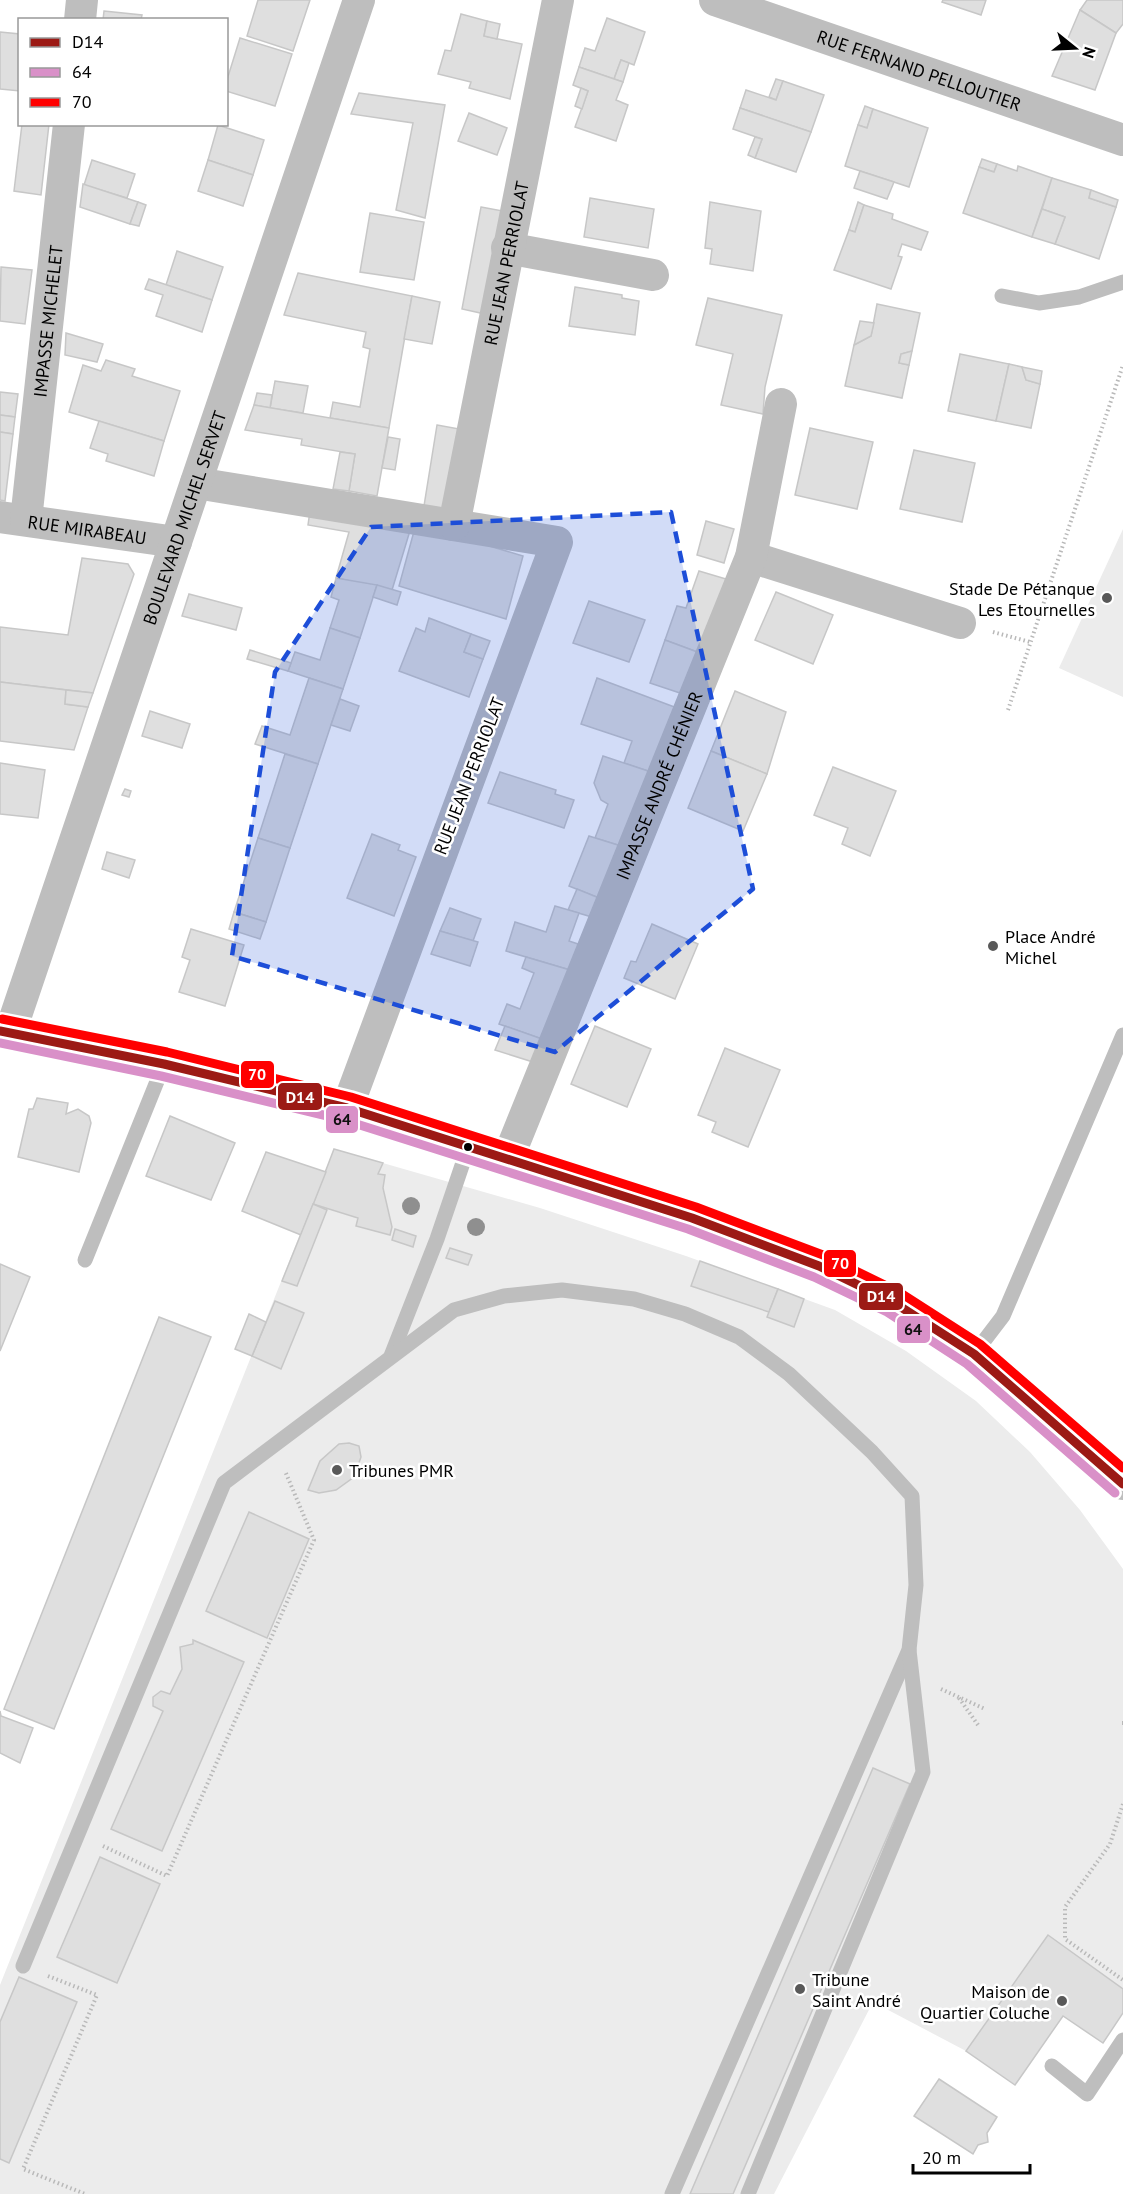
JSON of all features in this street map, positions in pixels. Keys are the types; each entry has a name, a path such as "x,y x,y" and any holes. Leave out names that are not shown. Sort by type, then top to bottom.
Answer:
{"street":[{"path":"80,18 82,0"},
{"name":"BOULEVARD MICHEL SERVET","path":"5,1032 176,542 359,0"},
{"name":"RUE JEAN PERRIOLAT","path":"454,525 507,248 558,0"},
{"name":"RUE FERNAND PELLOUTIER","path":"716,0 1123,140"},
{"name":"IMPASSE MICHELET","path":"13,519 69,126"},
{"path":"507,248 653,275"},
{"name":"IMPASSE ANDRÉ CHÉNIER","path":"508,1158 751,557 781,404"},
{"name":"RUE JEAN PERRIOLAT","path":"196,483 557,542 347,1108"},
{"name":"RUE MIRABEAU","path":"13,519 176,542"},
{"path":"751,557 960,623"},
{"path":"5,1032 164,1064 347,1108 469,1145 692,1218 819,1266 893,1302 974,1354 1123,1484"}],"lane":[{"path":"1002,296 1039,303 1079,297 1123,282"},
{"path":"974,1354 1002,1316 1123,1035"},
{"path":"85,1260 164,1064"},
{"path":"391,1356 437,1239 469,1145"},
{"path":"23,1966 224,1483 454,1310 504,1296 562,1290 634,1299 685,1314 739,1337 789,1374 873,1452 912,1496 916,1585 909,1650 923,1772 748,2194"},
{"path":"672,2194 909,1650"},
{"path":"1052,2066 1087,2094 1123,2040"}],"path":[{"path":"1008,710 1123,365"},
{"path":"78,1834 167,1876 314,1540 273,1444"},
{"path":"948,1692 985,1709"},
{"path":"959,1697 978,1725"},
{"path":"1123,1804 1110,1844 1065,1907 1065,1939 1123,1980"},
{"path":"23,1966 97,1995 23,2169 85,2194"}],"highlighted area":[{"path":"671,512 753,889 555,1052 232,956 275,672 371,527"}],"shaded area":[{"name":"Stade De Pétanque Les Etournelles","path":"1123,529 1123,697 1059,668"},
{"path":"334,1149 540,1208 686,1256 835,1310 906,1351 976,1401 1030,1452 1080,1510 1123,1569 1123,1989 1048,1935 966,2051 873,2002 774,2194 0,2194 0,1985"}],"building":[{"path":"258,0 310,0 293,51 247,36"},
{"path":"943,0 986,0 981,15 942,2"},
{"path":"1087,0 1123,0 1123,24 1116,33 1080,10"},
{"path":"1080,10 1116,33 1095,90 1052,76"},
{"path":"104,11 142,15 141,18 103,18"},
{"path":"461,14 487,21 484,36 522,44 510,99 469,88 471,82 438,74 445,50 451,51"},
{"path":"607,18 645,32 634,65 621,60 614,79 579,67 585,48 595,51"},
{"path":"487,21 500,24 497,39 484,36"},
{"path":"0,32 18,34 18,91 0,89"},
{"path":"240,38 292,54 275,106 228,92 228,77"},
{"path":"621,60 629,63 623,82 614,79"},
{"path":"579,67 623,82 616,100 628,105 616,141 575,127 588,91 573,85"},
{"path":"776,79 783,81 776,100 769,97"},
{"path":"783,81 824,95 811,132 740,108 746,90 776,100"},
{"path":"581,88 588,91 582,109 575,106"},
{"path":"359,93 445,105 425,218 396,210 413,123 351,114"},
{"path":"865,106 873,109 867,128 858,125"},
{"path":"740,108 811,132 796,172 755,158 762,139 733,129"},
{"path":"873,109 928,128 909,187 845,166 858,125 867,128"},
{"path":"469,113 507,128 497,155 458,141"},
{"path":"22,126 49,126 41,195 14,191"},
{"path":"218,126 264,140 253,175 208,160"},
{"path":"755,137 762,139 755,158 748,155"},
{"path":"982,159 997,164 994,172 979,167"},
{"path":"92,160 135,174 127,198 84,185"},
{"path":"208,160 253,175 243,206 198,191"},
{"path":"997,164 1017,171 1018,166 1052,178 1032,237 963,213 979,167 994,172"},
{"path":"860,171 894,182 887,199 854,188"},
{"path":"1052,178 1091,190 1089,198 1116,207 1099,259 1055,244 1065,217 1042,209"},
{"path":"83,184 138,202 130,224 80,207"},
{"path":"1091,190 1118,200 1116,207 1089,198"},
{"path":"590,198 654,209 648,248 584,237"},
{"path":"138,202 146,205 139,226 130,224"},
{"path":"710,202 761,211 753,271 710,264 712,249 705,248"},
{"path":"858,202 864,205 855,232 849,230"},
{"path":"864,205 893,214 892,219 928,232 921,250 902,244 898,256 902,257 891,289 834,270 849,230 855,232"},
{"path":"481,207 503,211 485,314 462,309"},
{"path":"1042,209 1065,217 1055,244 1032,237"},
{"path":"370,213 424,222 414,280 360,272"},
{"path":"177,251 223,267 212,300 166,285"},
{"path":"1,267 32,270 25,324 0,321"},
{"path":"298,273 412,296 389,428 330,418 333,402 360,407 370,349 363,347 366,332 284,315"},
{"path":"149,279 212,300 202,332 156,316 163,295 145,289"},
{"path":"575,287 622,295 622,298 639,301 635,335 569,326"},
{"path":"412,296 440,302 432,344 404,339"},
{"path":"708,298 782,315 765,387 763,414 721,405 733,354 696,345"},
{"path":"877,304 920,313 912,351 901,354 899,363 909,365 902,398 845,386 854,345 871,336"},
{"path":"860,321 874,323 871,336 854,345"},
{"path":"66,333 103,344 97,362 65,355"},
{"path":"912,351 909,365 899,363 901,354"},
{"path":"960,354 1009,364 996,421 948,411"},
{"path":"106,360 135,369 132,376 180,391 164,441 69,412 83,365 101,371"},
{"path":"1009,364 1022,367 1026,380 1040,384 1031,428 996,421"},
{"path":"1022,367 1042,371 1040,384 1026,380"},
{"path":"275,381 308,386 303,413 270,408"},
{"path":"0,392 18,394 15,417 0,415"},
{"path":"257,393 272,395 270,408 254,405"},
{"path":"254,405 389,428 377,496 349,491 355,454 301,445 302,439 245,430"},
{"path":"0,415 15,417 13,434 0,432"},
{"path":"99,421 164,441 154,476 106,461 108,454 90,448"},
{"path":"437,425 465,430 451,511 424,506"},
{"path":"810,428 873,442 857,509 795,495"},
{"path":"0,432 13,434 5,501 0,500"},
{"path":"388,437 400,439 395,470 382,468"},
{"path":"914,450 975,463 962,522 900,509"},
{"path":"340,452 355,454 349,491 333,489"},
{"path":"311,504 412,524 392,590 336,578 349,532 308,525"},
{"path":"706,521 734,529 724,563 697,555"},
{"path":"416,524 523,556 506,619 399,586"},
{"path":"82,558 128,564 134,574 93,693 0,682 0,627 68,635"},
{"path":"699,571 726,579 700,653 665,640 677,606 686,608"},
{"path":"336,578 377,585 360,638 330,628 339,600 331,597"},
{"path":"377,585 401,592 397,605 373,597"},
{"path":"776,592 833,615 813,664 755,640"},
{"path":"189,594 242,608 236,630 182,616"},
{"path":"589,601 645,620 629,662 573,643"},
{"path":"429,618 471,634 464,652 483,659 469,697 399,671 416,628 425,632"},
{"path":"330,628 360,638 343,689 288,671 295,652 320,660"},
{"path":"471,634 490,641 483,659 464,652"},
{"path":"665,640 700,653 683,694 650,683"},
{"path":"250,650 291,663 288,671 247,659"},
{"path":"309,678 343,689 318,764 255,744 262,726 290,735"},
{"path":"597,678 677,708 651,772 624,763 632,741 581,724"},
{"path":"0,682 66,690 65,704 88,707 74,750 0,741"},
{"path":"66,690 93,693 88,707 65,704"},
{"path":"735,691 786,712 767,774 711,751"},
{"path":"340,699 359,706 350,731 331,725"},
{"path":"150,711 190,724 182,748 142,736"},
{"path":"711,751 767,774 743,831 688,808"},
{"path":"285,754 318,764 290,848 258,838"},
{"path":"603,756 651,772 621,846 595,838 608,804 601,800 594,783"},
{"path":"0,763 45,770 38,818 0,814"},
{"path":"833,767 896,791 870,856 842,844 848,828 814,815"},
{"path":"500,772 556,790 555,794 574,800 564,828 488,803"},
{"path":"125,789 131,791 129,797 122,795"},
{"path":"372,834 400,845 398,850 416,857 394,916 347,898"},
{"path":"589,836 621,846 599,898 569,886"},
{"path":"258,838 290,848 266,922 234,912"},
{"path":"107,852 135,860 129,878 102,869"},
{"path":"577,889 599,898 592,917 568,910"},
{"path":"555,906 579,913 569,941 581,945 570,970 506,951 515,922 546,932"},
{"path":"450,908 481,919 473,941 440,931"},
{"path":"234,912 266,922 260,939 229,929"},
{"path":"652,924 698,944 675,999 624,978 631,961 636,962"},
{"path":"191,929 244,945 225,1006 179,992 190,960 182,957"},
{"path":"440,931 478,942 470,966 431,954"},
{"path":"526,957 570,970 542,1039 499,1024 507,1004 520,1009 534,973 522,968"},
{"path":"505,1026 542,1039 533,1062 495,1050"},
{"path":"595,1026 651,1049 627,1107 571,1084"},
{"path":"725,1048 780,1070 748,1147 712,1132 716,1122 698,1115"},
{"path":"37,1098 68,1103 66,1114 78,1109 89,1116 91,1123 79,1172 18,1157 29,1109 33,1109"},
{"path":"170,1116 235,1143 211,1200 146,1176"},
{"path":"334,1149 383,1163 378,1174 385,1175 383,1188 392,1227 390,1235 356,1226 358,1218 313,1204"},
{"path":"266,1152 326,1172 301,1235 242,1211"},
{"path":"313,1204 327,1210 297,1286 282,1281"},
{"path":"395,1229 416,1236 413,1247 392,1240"},
{"path":"450,1248 472,1255 468,1265 446,1258"},
{"path":"700,1261 778,1289 769,1312 691,1286"},
{"path":"0,1264 30,1277 0,1351"},
{"path":"778,1289 804,1299 794,1327 767,1317"},
{"path":"275,1301 304,1313 281,1369 252,1356"},
{"path":"249,1314 266,1322 252,1356 235,1349"},
{"path":"159,1317 211,1337 54,1729 4,1709"},
{"name":"Tribunes PMR","path":"349,1443 359,1446 361,1457 354,1477 336,1490 319,1493 308,1490 320,1461 339,1444"},
{"path":"249,1512 309,1539 267,1638 206,1611"},
{"path":"193,1640 244,1662 162,1851 111,1829 163,1711 153,1706 153,1697 161,1691 170,1694 182,1669 180,1647 193,1644"},
{"path":"0,1711 1,1716 33,1728 20,1763 0,1753"},
{"name":"Tribune Saint André","path":"873,1768 910,1784 733,2194 690,2194"},
{"path":"100,1857 160,1884 117,1983 57,1957"},
{"name":"Maison de Quartier Coluche","path":"1048,1935 1123,1989 1123,2013 1103,2043 1063,2016 1015,2085 966,2051"},
{"path":"19,1977 77,2002 9,2163 0,2159 0,2022"},
{"path":"939,2079 997,2117 987,2133 988,2142 978,2145 973,2154 914,2116"}],"transit line":[{"name":"70","path":"2,1019 167,1052 351,1097 696,1207 823,1255 899,1292 980,1344 1123,1468"},
{"name":"D14","path":"0,1031 164,1064 347,1108 692,1218 819,1266 893,1302 974,1354 1123,1484"},
{"name":"64","path":"0,1043 161,1076 344,1120 688,1229 814,1277 887,1312 967,1364 1115,1493"}],"place":[{"name":"Stade De Pétanque Les Etournelles","path":"1107,598"},
{"name":"Place André Michel","path":"993,946"},
{"name":"Tribunes PMR","path":"337,1470"},
{"name":"Tribune Saint André","path":"800,1989"},
{"name":"Maison de Quartier Coluche","path":"1062,2001"}]}
